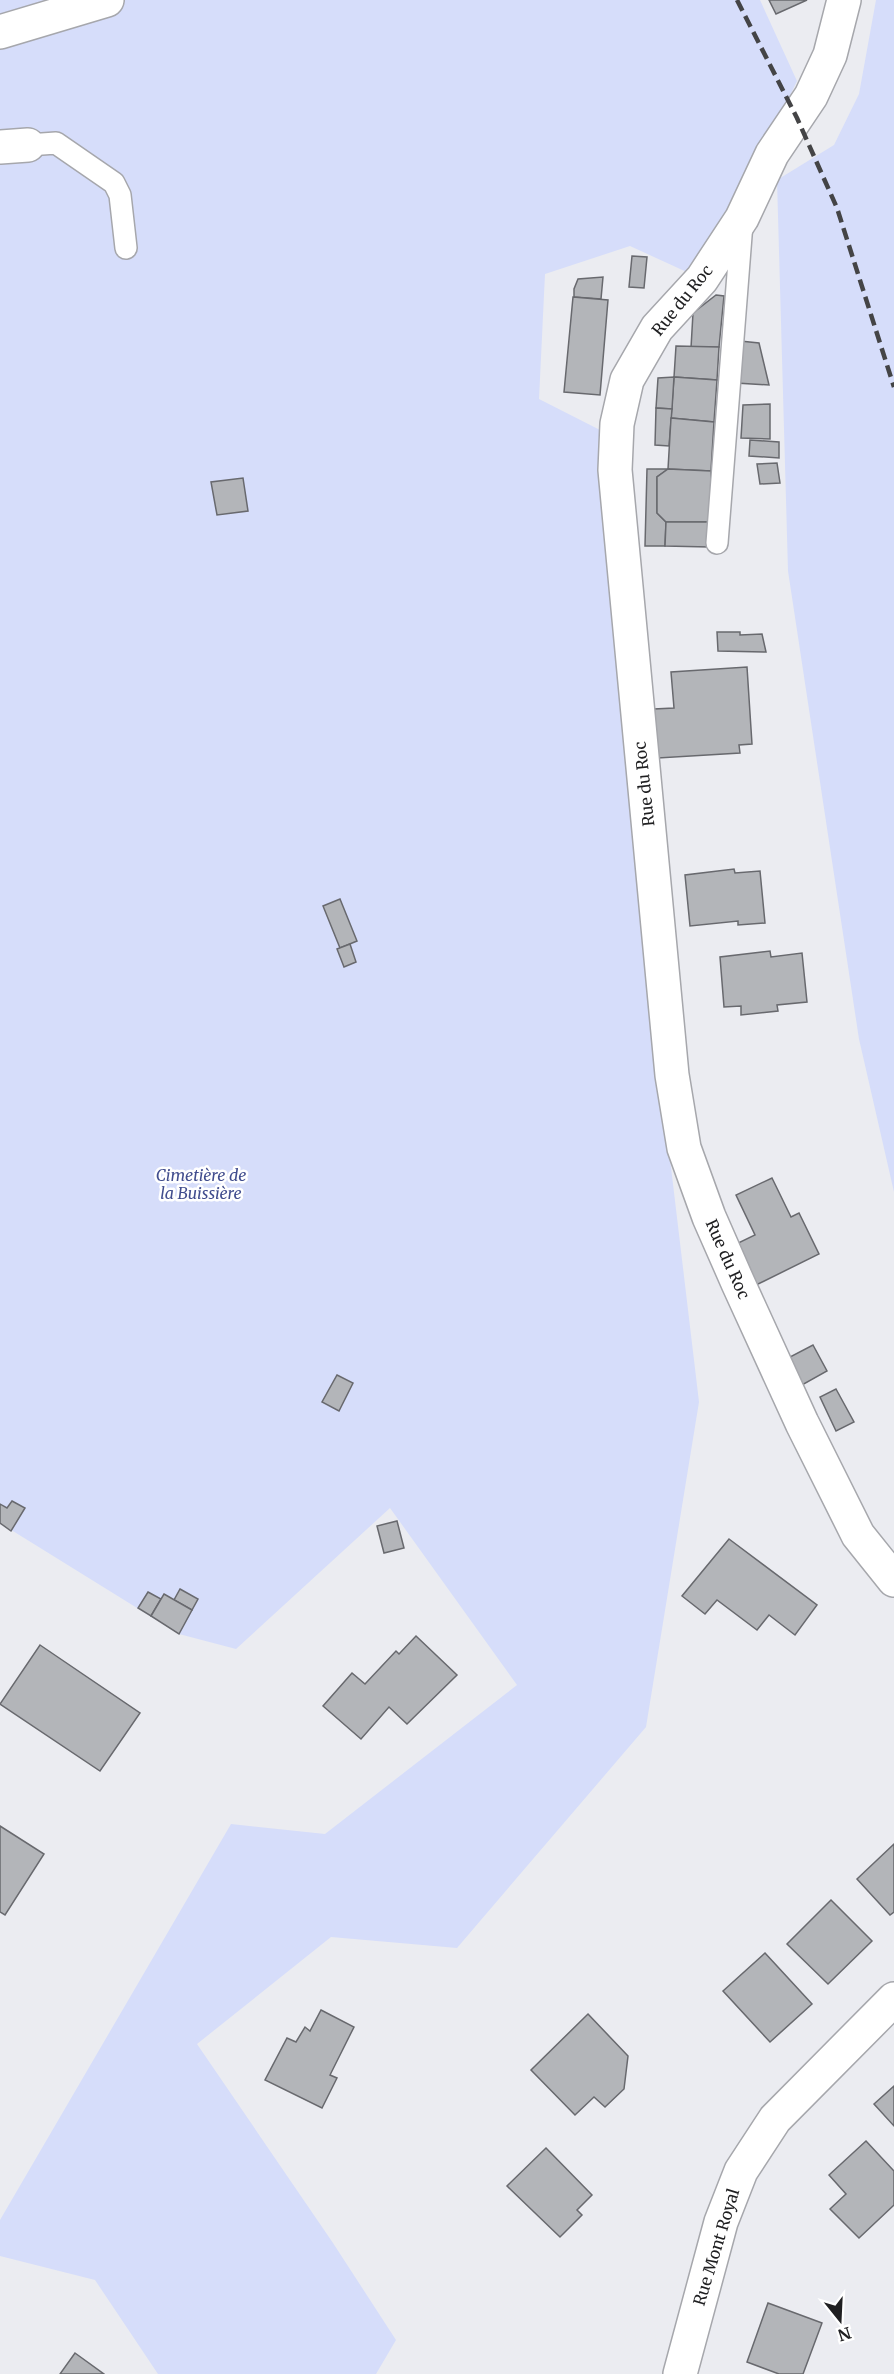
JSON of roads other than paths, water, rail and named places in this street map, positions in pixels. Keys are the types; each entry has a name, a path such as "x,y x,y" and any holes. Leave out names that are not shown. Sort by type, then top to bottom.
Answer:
{"street":[{"path":"0,32 107,0"},
{"name":"Rue du Roc","path":"844,0 830,55 811,96 772,154 742,218 702,279 657,328 627,380 617,424 615,480 672,1075 684,1148 709,1217 802,1423 858,1535 894,1580"},
{"name":"Rue Mont Royal","path":"680,2374 721,2222 741,2170 776,2119 894,1999"}],"lane":[{"path":"14,146 56,143 114,183 120,195 126,248"},
{"path":"717,543 742,218"}],"railway":[{"path":"737,0 797,118 837,208 894,387"}],"park label":[{"name":"Cimetière de la Buissière","path":"201,1184"}]}
